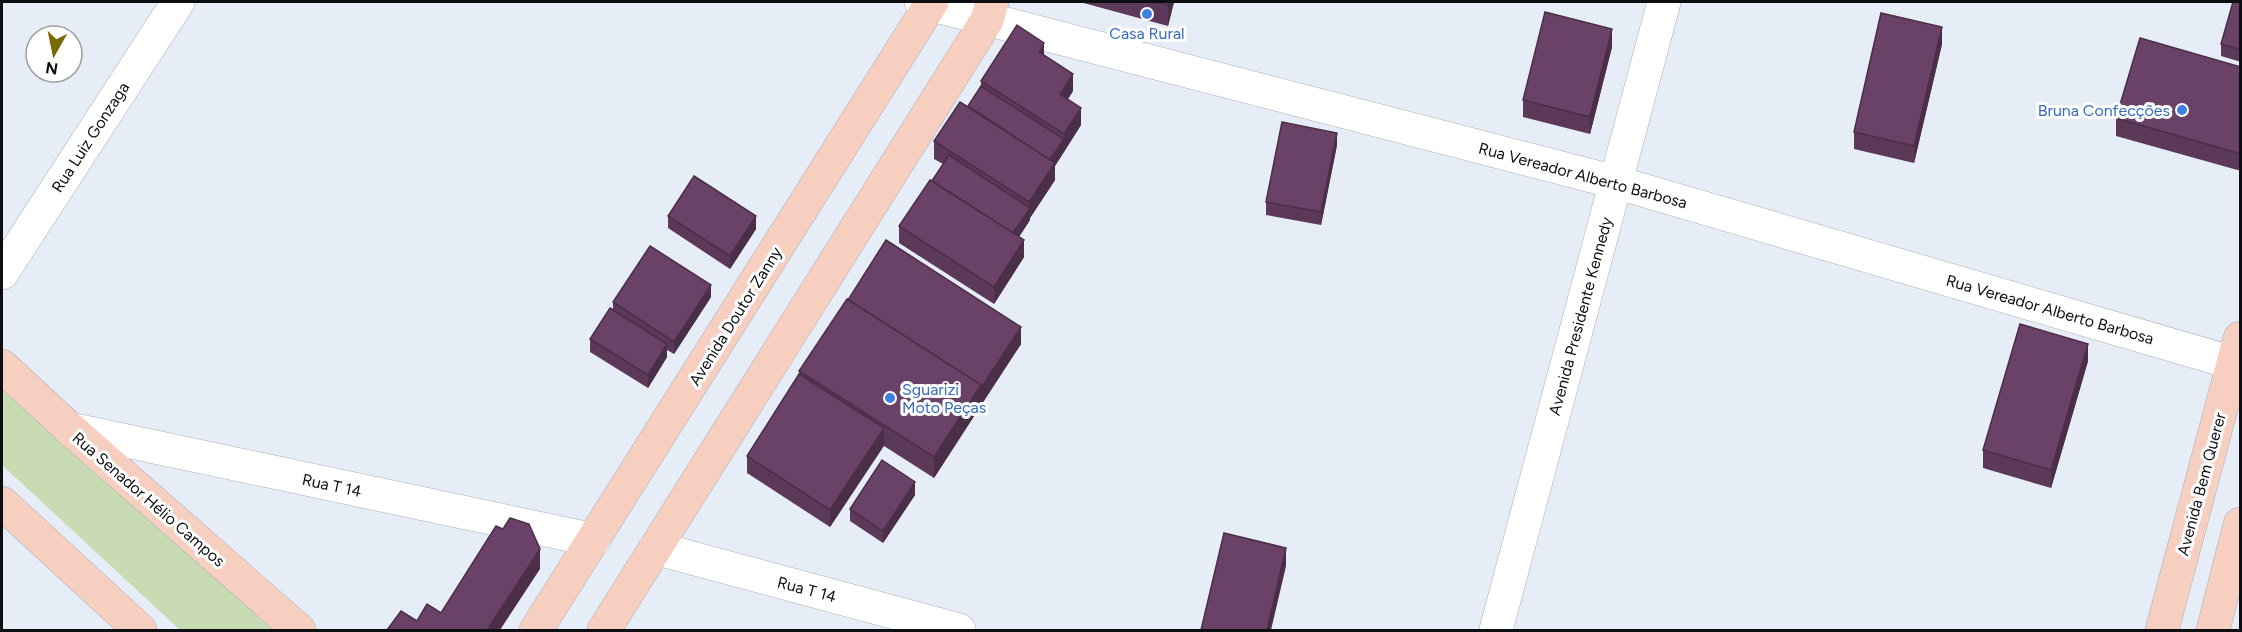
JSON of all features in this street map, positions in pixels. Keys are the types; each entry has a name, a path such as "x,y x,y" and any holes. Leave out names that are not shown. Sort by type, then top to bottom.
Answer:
{"street":[{"name":"Rua Luiz Gonzaga","path":"2,273 178,2"},
{"name":"Rua Vereador Alberto Barbosa","path":"928,2 990,11 2238,355"},
{"name":"Avenida Doutor Zanny","path":"536,630 928,2"},
{"name":"Avenida Presidente Kennedy","path":"1496,630 1664,2"},
{"path":"604,630 990,11"},
{"name":"Avenida Bem Querer","path":"2162,630 2238,355"},
{"name":"Rua Senador Hélio Campos","path":"2,366 70,429 299,630"},
{"name":"Rua T 14","path":"70,429 594,540"},
{"path":"2,503 140,630"},
{"path":"2213,630 2241,524"},
{"name":"Rua T 14","path":"655,548 959,630"}],"green space":[{"path":"2,383 273,630 180,630 2,465"}],"building":[{"path":"2233,2 2241,2 2241,50 2221,44"},
{"path":"1545,12 1612,29 1590,117 1523,100"},
{"path":"1881,13 1942,27 1914,146 1854,132"},
{"path":"1017,25 1044,43 1039,52 1073,74 1060,94 1081,108 1064,134 981,81"},
{"name":"Bruna Confecções","path":"2140,38 2241,67 2241,154 2116,118"},
{"path":"981,86 1064,139 1050,160 968,106"},
{"path":"960,102 1055,163 1029,202 934,141"},
{"path":"1282,122 1337,133 1321,212 1266,202"},
{"path":"949,155 1030,208 1013,233 932,181"},
{"path":"694,176 756,216 730,256 668,216"},
{"path":"930,180 1024,240 994,287 899,226"},
{"path":"886,240 1021,327 981,388 981,385 848,300"},
{"path":"650,246 711,285 674,342 613,302"},
{"name":"Sguarizi Moto Peças","path":"847,299 981,385 934,457 799,371"},
{"path":"610,308 667,344 648,375 590,339"},
{"path":"2020,324 2088,344 2051,470 1983,450"},
{"path":"799,374 884,428 830,510 747,456"},
{"path":"882,460 915,482 883,531 850,509"},
{"path":"510,518 529,524 540,549 487,630 387,630 401,611 417,621 427,604 441,613 496,526 503,529"},
{"path":"1224,533 1286,548 1267,630 1201,630"}],"place":[{"name":"Casa Rural","path":"1147,14"},
{"name":"Bruna Confecções","path":"2182,110"},
{"name":"Sguarizi Moto Peças","path":"890,398"}]}
